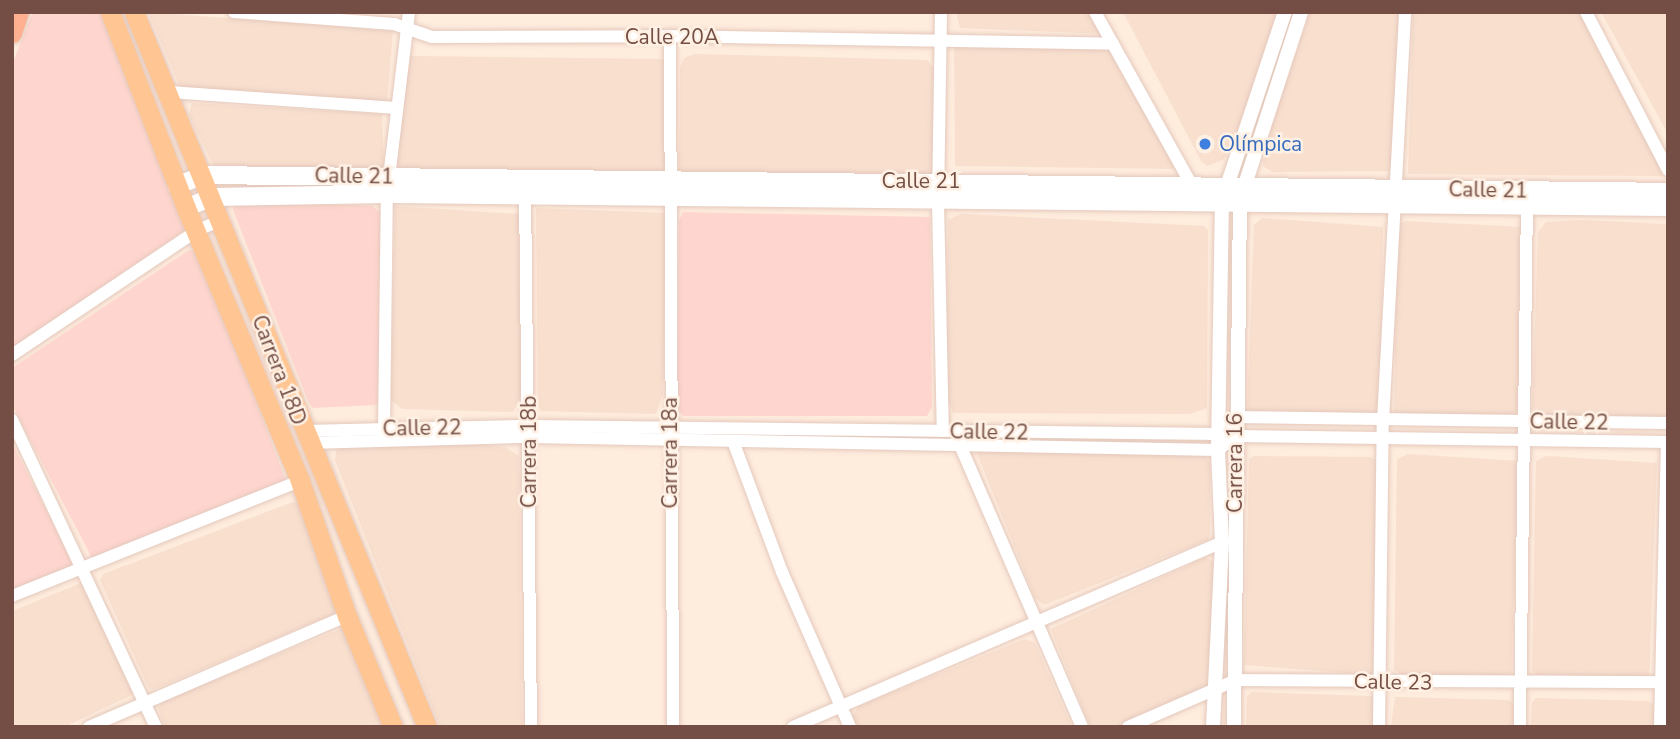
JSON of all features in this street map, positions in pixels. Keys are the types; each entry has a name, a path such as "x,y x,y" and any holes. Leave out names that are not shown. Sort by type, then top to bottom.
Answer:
{"highway":[{"path":"12,33 19,12"}],"main road":[{"name":"Carrera 18D","path":"110,12 177,186 198,230 300,481 347,616 393,727"},
{"name":"Carrera 18D","path":"134,12 222,220 306,437 427,727"},
{"name":"Calle 21","path":"177,186 203,175 525,197 938,201 1232,193 1527,199 1668,207"},
{"name":"Calle 21","path":"186,208 212,197 525,177 1191,184 1232,193"},
{"name":"Calle 21","path":"1527,199 1668,192"}],"street":[{"name":"Calle 20A","path":"234,12 394,24 432,37 670,36 1113,44"},
{"path":"384,429 387,186 394,108 409,12"},
{"path":"941,12 938,201 943,431"},
{"path":"1095,12 1191,184"},
{"path":"1232,193 1285,12"},
{"path":"1232,193 1301,12"},
{"path":"1379,727 1383,421 1405,12"},
{"path":"1586,12 1668,170"},
{"path":"670,36 672,179"},
{"path":"168,92 394,108"},
{"name":"Carrera 18b","path":"525,177 531,727"},
{"name":"Carrera 18a","path":"672,179 669,434 673,727"},
{"name":"Carrera 16","path":"1232,193 1236,436 1234,727"},
{"name":"Carrera 16","path":"1213,727 1222,542 1218,450 1232,193"},
{"path":"1520,727 1527,199"},
{"path":"12,355 198,230 222,220"},
{"path":"1219,434 1235,417"},
{"name":"Calle 22","path":"1235,417 1668,423"},
{"path":"12,420 84,566 156,727"},
{"name":"Calle 22","path":"306,437 384,429 669,434 943,431 1219,434"},
{"name":"Calle 22","path":"306,437 529,431"},
{"name":"Calle 22","path":"669,434 733,440 1218,450"},
{"path":"1218,450 1236,436"},
{"name":"Calle 22","path":"1236,436 1668,442"},
{"path":"733,440 782,572 850,727"},
{"path":"1660,727 1664,682 1668,442"},
{"path":"960,445 1038,619 1082,727"},
{"path":"12,596 300,481"},
{"path":"793,727 1038,619 1222,542"},
{"path":"89,727 347,616"},
{"name":"Calle 23","path":"1128,727 1236,680 1520,684 1664,682"}],"shaded area":[{"path":"33,12 102,12 185,230 12,349 12,65"},
{"path":"148,12 393,31 387,102 180,87"},
{"path":"956,12 1097,12 1103,34 960,28"},
{"path":"1123,12 1277,12 1232,148 1223,160 1207,166 1201,161"},
{"path":"1310,12 1403,12 1394,171 1272,172 1263,166 1264,147"},
{"path":"1413,12 1587,12 1667,176 1408,174"},
{"path":"1601,12 1668,12 1668,134"},
{"path":"954,46 1113,48 1179,169 955,166"},
{"path":"695,54 927,60 934,69 934,179 679,177 680,67 684,58"},
{"path":"408,56 664,59 668,172 397,171 403,63"},
{"path":"192,103 382,114 384,170 214,167 189,115"},
{"path":"248,201 372,206 381,212 379,401 375,405 313,408 309,403 233,210 235,204"},
{"path":"395,206 519,214 521,396 513,412 402,409 391,400"},
{"path":"536,208 666,213 663,394 656,414 541,411 538,406"},
{"path":"683,212 930,217 932,407 927,416 683,416 677,406 679,221"},
{"path":"961,214 1204,226 1208,230 1207,408 1189,414 953,413 946,394 948,220"},
{"path":"1262,218 1383,227 1380,420 1247,413 1254,225"},
{"path":"1582,220 1668,224 1668,425 1532,420 1538,232 1546,222"},
{"path":"1406,221 1521,227 1518,411 1513,420 1394,414 1397,225"},
{"path":"189,250 194,252 237,352 287,483 92,558 12,405 12,368"},
{"path":"12,443 75,567 12,597"},
{"path":"469,444 505,447 519,456 522,727 440,727 335,460 337,447"},
{"path":"976,451 1205,455 1210,462 1210,535 1208,540 1044,605 1035,598"},
{"path":"1408,454 1518,461 1511,679 1405,676 1394,670 1397,459"},
{"path":"1254,456 1370,457 1379,461 1377,670 1372,675 1244,665 1249,459"},
{"path":"1546,456 1657,463 1649,680 1537,675 1532,671 1536,461"},
{"path":"293,502 300,503 338,612 152,690 148,687 100,580 103,574"},
{"path":"1206,557 1214,562 1209,694 1130,727 1090,727 1051,629"},
{"path":"81,583 134,694 64,727 12,727 12,611"},
{"path":"349,626 394,727 165,727 158,708 163,700"},
{"path":"1025,639 1035,643 1072,727 855,727 853,715 859,706"},
{"path":"1251,692 1371,696 1376,699 1376,727 1246,727 1247,697"},
{"path":"1395,697 1508,700 1515,704 1515,727 1391,727"},
{"path":"1536,698 1648,701 1655,706 1655,727 1531,727 1532,703"}],"place":[{"name":"Olímpica","path":"1205,144"}]}
